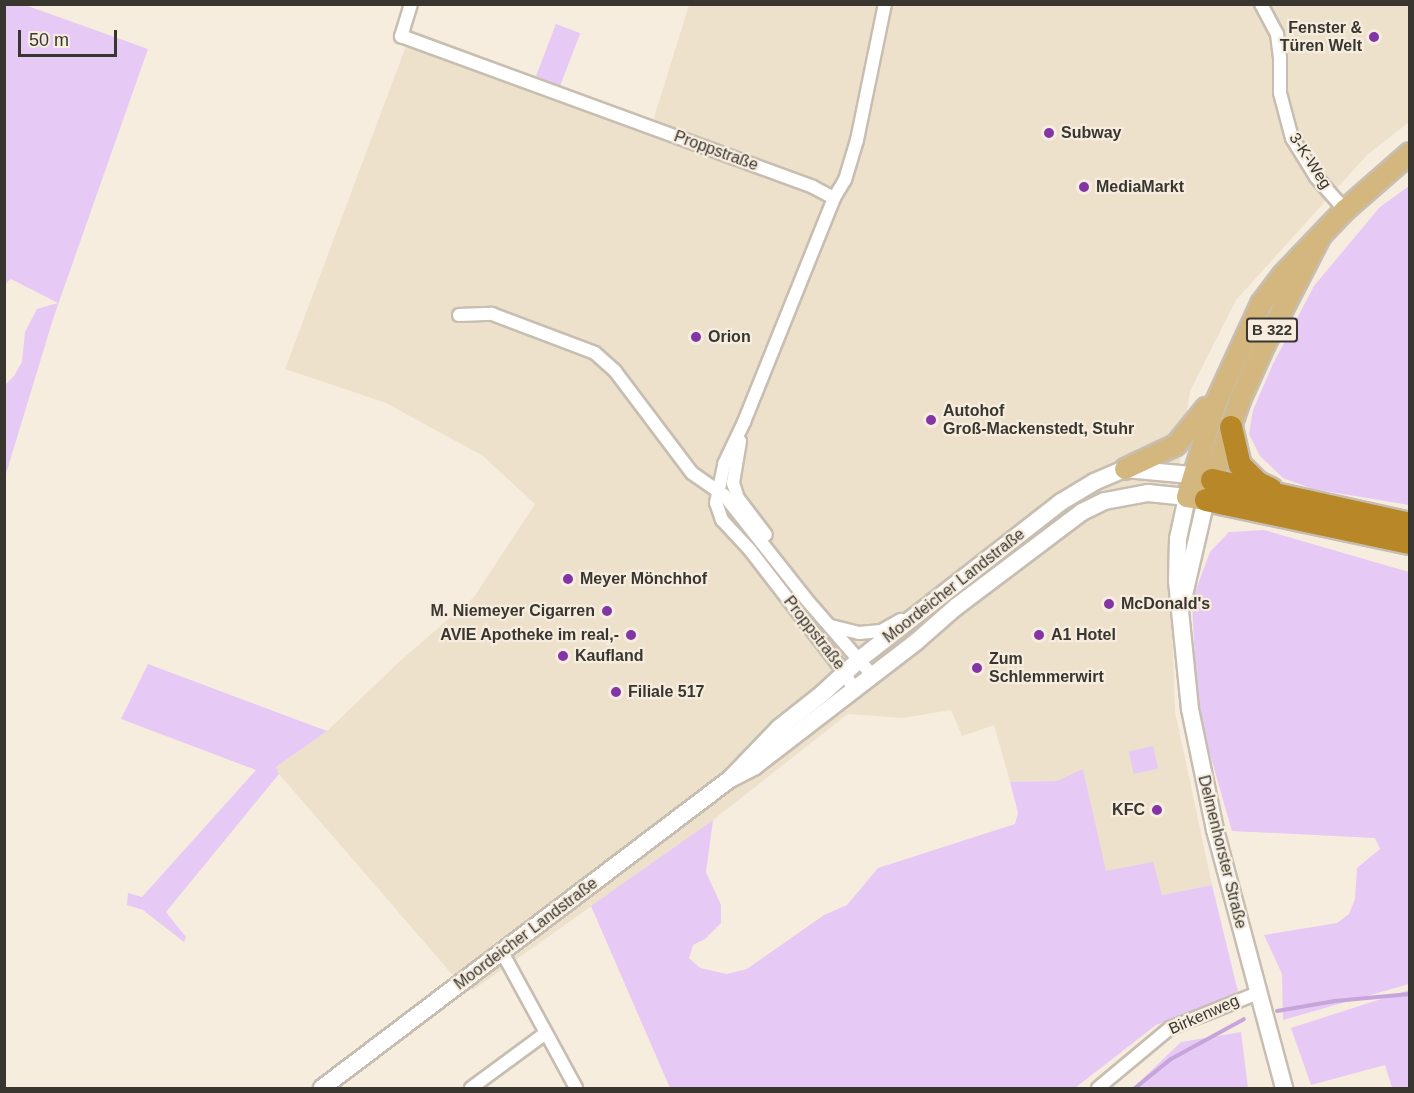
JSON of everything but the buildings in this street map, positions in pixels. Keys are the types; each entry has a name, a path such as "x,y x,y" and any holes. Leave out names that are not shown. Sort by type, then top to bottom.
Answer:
{"highway":[{"path":"1231,427 1240,465 1258,483 1269,487 1276,495"},
{"path":"1200,488 1276,495 1410,524"},
{"path":"1200,488 1410,543"}],"main road":[{"name":"Delmenhorster Straße","path":"1216,402 1261,304 1283,275 1345,210 1410,153"},
{"name":"Delmenhorster Straße","path":"1284,1089 1257,993 1207,793 1190,709 1180,611 1200,488 1231,427 1265,344 1320,237"},
{"path":"1125,469 1176,445 1192,429 1201,412 1216,402"},
{"name":"B 322","path":"1200,488 1216,402"},
{"name":"Moordeicher Landstraße","path":"322,1089 730,779 779,728 860,659 1061,502 1094,482 1125,469 1200,488"},
{"name":"Moordeicher Landstraße","path":"730,779 755,766 1082,512 1105,501 1148,493 1200,488"}],"street":[{"name":"Proppstraße","path":"411,4 401,36 813,187 834,198 744,422 724,464 717,489 716,503 722,520 750,550 845,673 854,690"},
{"path":"834,198 849,168 885,4"},
{"name":"3-K-Weg","path":"1268,7 1277,34 1280,57 1280,93 1292,138 1317,177 1345,210"},
{"name":"Proppstraße","path":"459,315 492,314 594,353 615,371 692,473 717,489 770,551 806,599 872,675"},
{"name":"Proppstraße","path":"744,422 732,483 738,498 772,543 770,551"},
{"path":"717,489 732,483"},
{"name":"Proppstraße","path":"831,626 859,633 881,631 899,620 910,620"},
{"path":"502,952 576,1089"},
{"name":"Birkenweg","path":"1098,1089 1170,1028 1257,993"},
{"path":"471,1089 546,1033"}],"shaded area":[{"path":"5,4 25,5 148,49 54,316 5,477 5,385 14,376 22,362 25,332 37,309 58,303 11,279 5,284"},
{"path":"689,5 1409,5 1409,122 1367,155 1236,300 1190,391 1169,537 1175,711 1212,885 1162,895 1106,872 1083,770 1057,781 1010,782 994,725 962,736 951,710 903,718 848,714 713,820 473,990 457,980 279,774 276,767 327,731 399,662 474,597 535,504 483,456 386,403 285,369 412,30 653,121"},
{"path":"556,24 580,33 560,86 536,76"},
{"path":"1409,186 1409,505 1313,489 1283,478 1260,456 1249,434 1253,410 1273,364 1314,286 1380,207"},
{"path":"1264,530 1409,572 1409,984 1283,1020 1282,974 1264,935 1337,923 1349,914 1355,899 1357,868 1380,849 1375,838 1232,831 1197,709 1192,600 1210,552 1229,532"},
{"path":"148,664 327,731 276,767 279,774 166,912 186,937 184,942 143,910 127,905 128,893 142,897 256,770 121,719"},
{"path":"1153,746 1158,768 1134,774 1129,752"},
{"path":"1083,769 1106,871 1153,862 1162,895 1212,885 1238,992 1222,1002 1156,1025 1075,1088 670,1088 591,906 713,820 706,872 721,905 721,923 705,939 693,945 689,958 700,968 727,974 747,969 824,915 847,905 878,868 1015,824 1018,813 1010,782 1057,781"},
{"path":"1409,990 1409,1088 1392,1088 1385,1065 1311,1085 1291,1028"},
{"path":"1241,1032 1248,1088 1133,1088 1181,1042"}],"waterway":[{"path":"1277,1011 1335,1001 1410,994"},
{"path":"1135,1088 1171,1059 1244,1019"}],"place":[{"name":"Fenster & Türen Welt","path":"1374,37"},
{"name":"Subway","path":"1049,133"},
{"name":"MediaMarkt","path":"1084,187"},
{"name":"Orion","path":"696,337"},
{"name":"Autohof Groß-Mackenstedt, Stuhr","path":"931,420"},
{"name":"Meyer Mönchhof","path":"568,579"},
{"name":"McDonald's","path":"1109,604"},
{"name":"M. Niemeyer Cigarren","path":"607,611"},
{"name":"AVIE Apotheke im real,-","path":"631,635"},
{"name":"A1 Hotel","path":"1039,635"},
{"name":"Kaufland","path":"563,656"},
{"name":"Zum Schlemmerwirt","path":"977,668"},
{"name":"Filiale 517","path":"616,692"},
{"name":"KFC","path":"1157,810"}]}
